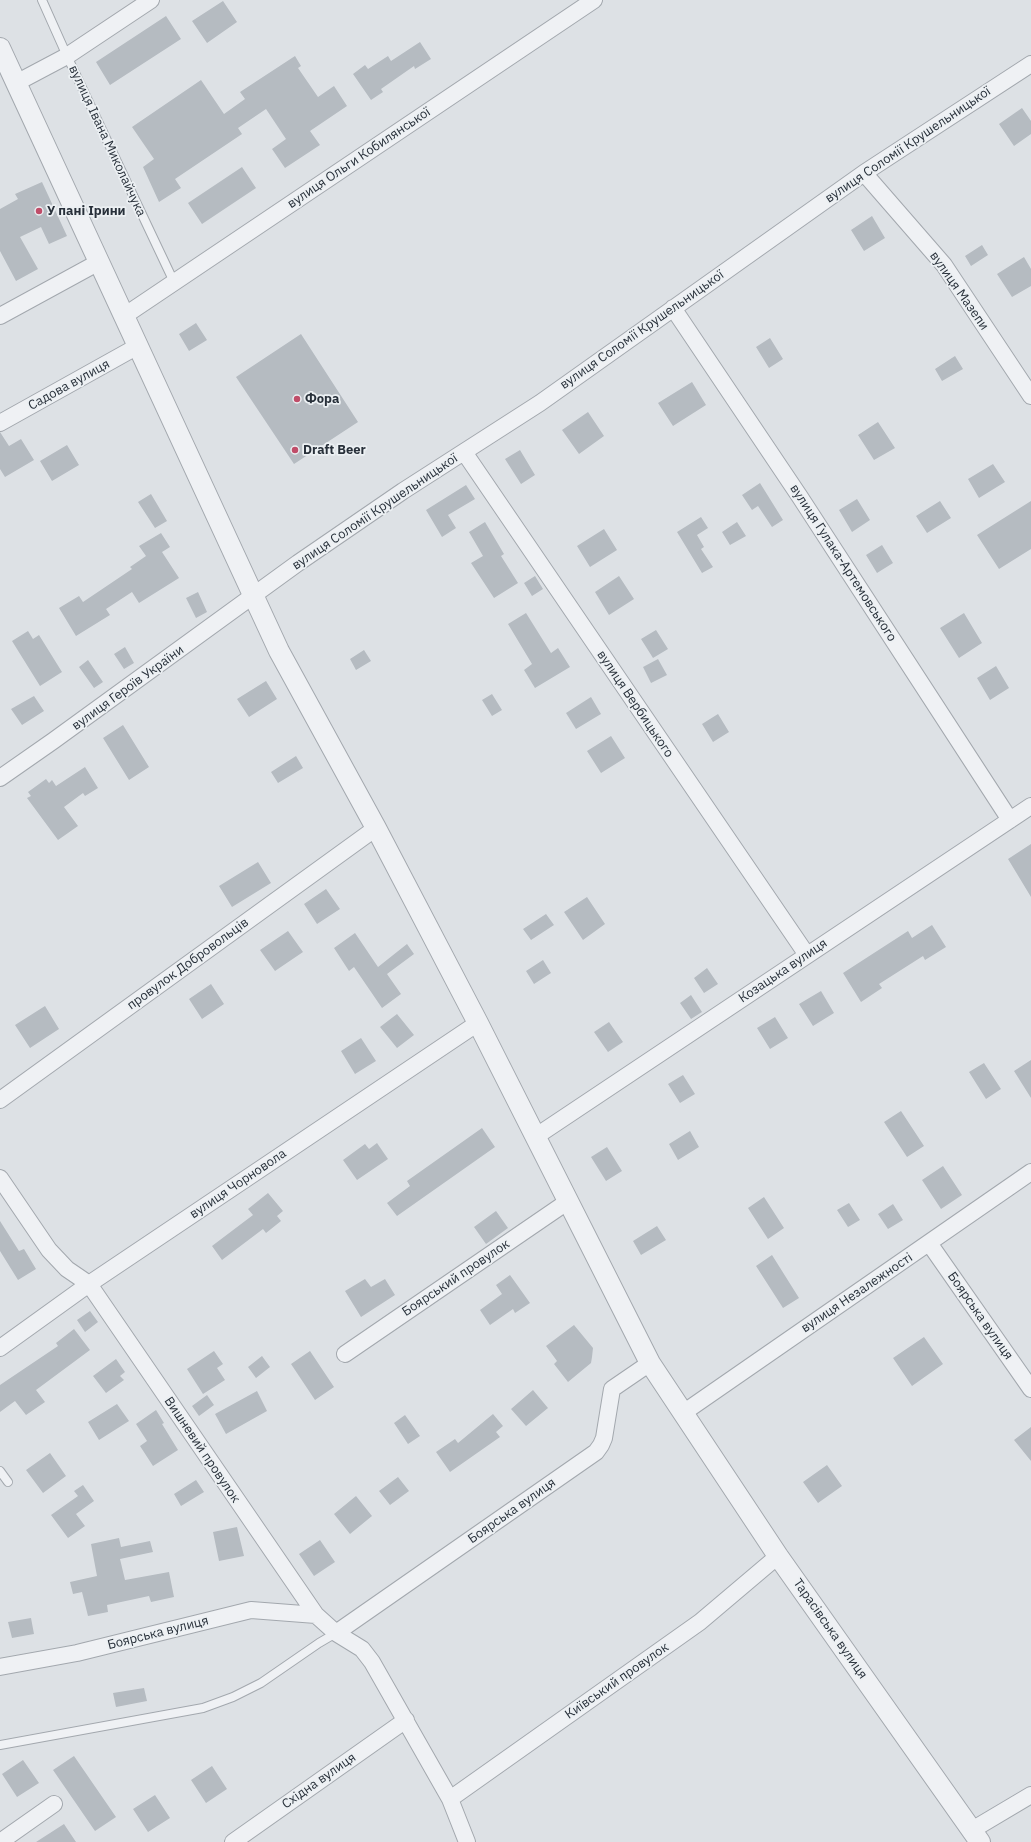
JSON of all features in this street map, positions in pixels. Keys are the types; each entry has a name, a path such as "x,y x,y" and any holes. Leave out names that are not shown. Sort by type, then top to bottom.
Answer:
{"street":[{"path":"16,83 67,56 151,0"},
{"name":"вулиця Ольги Кобилянської","path":"124,316 594,0"},
{"name":"Тарасівська вулиця","path":"0,48 279,651 376,828 478,1023 567,1202 650,1363 778,1556 976,1836"},
{"name":"вулиця Соломії Крушельницької","path":"254,596 298,563 396,496 540,403 864,173 1031,64"},
{"name":"вулиця Мазепи","path":"864,173 944,265 1031,396"},
{"path":"0,316 99,262"},
{"name":"вулиця Гулака-Артемовського","path":"673,308 796,490 1010,820"},
{"name":"Садова вулиця","path":"0,423 138,346"},
{"name":"вулиця Вербицького","path":"464,452 807,955"},
{"name":"вулиця Героїв України","path":"0,778 54,742 254,596"},
{"name":"Козацька вулиця","path":"535,1137 1031,806"},
{"name":"провулок Добровольців","path":"0,1100 376,828"},
{"name":"вулиця Чорновола","path":"0,1348 89,1284 478,1023"},
{"name":"вулиця Незалежності","path":"683,1413 1031,1172"},
{"path":"0,1178 49,1250 67,1269 89,1284"},
{"name":"Боярський провулок","path":"345,1354 567,1202"},
{"name":"Боярська вулиця","path":"930,1243 1031,1389"},
{"name":"Вишневий провулок","path":"89,1284 316,1615 336,1633 362,1649 372,1662 450,1799 467,1842"},
{"name":"Боярська вулиця","path":"336,1633 596,1452 604,1438 612,1389 650,1363"},
{"name":"Київський провулок","path":"450,1799 700,1622 778,1556"},
{"name":"Боярська вулиця","path":"0,1667 77,1653 251,1610 316,1615"},
{"name":"Східна вулиця","path":"233,1842 406,1720"},
{"path":"976,1836 1031,1795"},
{"path":"0,1842 54,1804"}],"lane":[{"name":"вулиця Івана Миколайчука","path":"42,0 174,282"},
{"path":"0,1471 8,1482"},
{"path":"0,1744 203,1708 233,1698 261,1683 319,1642 336,1633"}],"building":[{"path":"223,1 237,22 207,43 192,21"},
{"path":"166,16 181,39 110,85 96,62"},
{"path":"420,42 431,59 415,69 414,66 381,89 383,92 371,100 353,74 365,65 368,69 388,56 391,61"},
{"path":"295,56 301,66 298,68 318,97 334,86 347,106 310,131 320,145 285,168 272,149 286,139 266,109 238,128 242,134 175,179 181,188 159,202 143,167 154,159 132,127 201,80 224,114 245,99 240,92"},
{"path":"1022,108 1031,121 1031,134 1014,146 999,124"},
{"path":"242,167 256,188 202,224 188,203"},
{"path":"42,182 67,236 49,244 41,227 20,237 38,269 16,281 0,251 0,209 18,199 15,194"},
{"path":"872,216 885,238 864,251 851,230"},
{"path":"982,245 988,255 971,266 965,256"},
{"path":"1024,257 1031,269 1031,286 1012,297 997,274"},
{"path":"196,323 207,340 189,351 179,334"},
{"name":"Фора","path":"301,334 358,422 294,464 236,377"},
{"path":"770,338 783,359 769,368 756,347"},
{"path":"955,356 963,369 942,381 935,369"},
{"path":"692,382 706,405 673,426 658,403"},
{"path":"588,412 604,436 579,454 562,430"},
{"path":"878,422 895,448 874,460 858,435"},
{"path":"0,432 9,446 21,439 34,460 5,477 0,469"},
{"path":"67,445 79,465 52,481 40,461"},
{"path":"520,450 535,475 521,484 505,459"},
{"path":"993,464 1005,482 979,498 968,479"},
{"path":"760,483 783,520 772,527 758,506 752,510 742,495"},
{"path":"466,485 475,499 448,515 456,528 442,537 426,510"},
{"path":"151,494 167,521 155,528 138,502"},
{"path":"857,499 870,520 852,532 839,510"},
{"path":"940,501 951,518 927,533 916,516"},
{"path":"1031,501 1031,549 999,569 977,535"},
{"path":"701,517 708,528 697,535 704,547 701,549 713,567 702,573 677,532"},
{"path":"485,522 504,554 501,556 518,583 494,598 471,563 483,556 469,532"},
{"path":"737,522 746,536 730,545 722,532"},
{"path":"604,529 617,550 590,567 577,546"},
{"path":"161,533 170,547 162,552 179,578 139,603 132,592 106,609 110,615 76,636 59,608 79,596 83,602 132,569 130,567 146,556 139,546"},
{"path":"882,545 893,563 877,573 866,555"},
{"path":"535,576 543,589 532,596 524,583"},
{"path":"619,576 634,599 609,615 595,592"},
{"path":"198,592 207,612 196,618 186,598"},
{"path":"526,613 551,653 558,648 570,667 535,688 524,670 532,664 508,624"},
{"path":"964,613 982,643 959,658 940,628"},
{"path":"656,630 668,649 653,658 641,639"},
{"path":"28,631 33,639 39,635 62,672 40,686 12,641"},
{"path":"125,647 134,663 124,669 114,654"},
{"path":"364,650 371,661 356,670 350,659"},
{"path":"658,659 667,675 651,683 643,667"},
{"path":"88,660 103,682 94,688 79,667"},
{"path":"996,666 1009,688 990,700 977,678"},
{"path":"266,681 277,699 249,717 237,699"},
{"path":"492,694 502,710 492,716 482,700"},
{"path":"34,696 44,711 22,725 11,709"},
{"path":"591,697 601,714 576,729 566,713"},
{"path":"718,714 729,732 713,742 702,724"},
{"path":"123,725 149,767 129,780 103,738"},
{"path":"611,736 625,758 601,773 587,751"},
{"path":"296,756 303,768 278,783 271,772"},
{"path":"85,767 98,788 85,796 83,793 64,807 78,826 58,840 27,798 31,796 28,792 46,779 49,783 52,780 56,786"},
{"path":"1031,844 1031,897 1008,859"},
{"path":"258,862 271,883 232,907 219,886"},
{"path":"326,889 340,909 317,924 304,904"},
{"path":"587,897 605,924 583,940 564,912"},
{"path":"546,914 554,925 531,940 523,929"},
{"path":"932,925 946,947 925,960 923,956 879,984 882,988 861,1002 843,973 908,931 912,938"},
{"path":"288,931 303,952 275,971 260,950"},
{"path":"355,933 378,967 407,944 414,954 387,974 401,994 382,1008 354,967 349,971 334,948"},
{"path":"543,960 551,973 534,984 526,971"},
{"path":"707,968 718,984 704,993 694,978"},
{"path":"211,984 224,1004 202,1019 189,999"},
{"path":"821,991 834,1013 813,1026 799,1004"},
{"path":"691,995 702,1012 691,1019 680,1003"},
{"path":"45,1006 59,1029 30,1048 15,1025"},
{"path":"397,1014 414,1035 397,1048 380,1027"},
{"path":"775,1017 788,1038 770,1049 757,1028"},
{"path":"609,1022 623,1042 608,1052 594,1032"},
{"path":"361,1038 376,1061 355,1074 341,1051"},
{"path":"1031,1060 1031,1098 1014,1071"},
{"path":"984,1063 1001,1089 986,1099 969,1072"},
{"path":"683,1075 695,1094 680,1103 668,1084"},
{"path":"901,1111 924,1146 907,1157 884,1122"},
{"path":"482,1128 495,1147 397,1216 387,1203 410,1186 407,1181"},
{"path":"690,1131 699,1147 678,1160 669,1144"},
{"path":"377,1143 388,1159 357,1180 343,1160 365,1144 369,1149"},
{"path":"607,1147 622,1171 606,1181 591,1157"},
{"path":"943,1166 962,1195 941,1209 922,1180"},
{"path":"268,1193 283,1211 277,1216 281,1221 266,1233 263,1229 222,1260 212,1246 253,1215 248,1209"},
{"path":"764,1197 784,1228 768,1239 748,1208"},
{"path":"849,1203 860,1220 848,1227 837,1210"},
{"path":"893,1204 903,1220 888,1229 878,1214"},
{"path":"496,1211 508,1228 486,1244 474,1227"},
{"path":"0,1221 19,1251 24,1249 36,1269 18,1280 0,1251"},
{"path":"657,1226 666,1240 641,1255 633,1241"},
{"path":"772,1255 799,1298 783,1308 756,1266"},
{"path":"510,1275 530,1303 515,1313 513,1309 490,1325 480,1310 502,1294 496,1285"},
{"path":"365,1279 371,1287 385,1279 395,1295 361,1317 345,1291"},
{"path":"90,1311 98,1322 85,1332 77,1320"},
{"path":"574,1325 593,1348 591,1363 568,1382 554,1364 557,1361 546,1346"},
{"path":"74,1329 90,1350 36,1390 45,1402 26,1415 15,1401 0,1412 0,1385 58,1346 56,1343"},
{"path":"924,1337 943,1364 912,1386 893,1358"},
{"path":"214,1351 223,1364 217,1368 225,1380 203,1394 187,1369"},
{"path":"310,1351 334,1387 315,1400 291,1364"},
{"path":"262,1356 270,1367 256,1378 248,1367"},
{"path":"116,1359 125,1372 120,1376 124,1380 106,1393 93,1376"},
{"path":"533,1390 548,1408 526,1426 511,1409"},
{"path":"257,1391 267,1411 226,1434 215,1414"},
{"path":"207,1395 214,1405 199,1416 192,1406"},
{"path":"117,1404 129,1421 99,1440 88,1422"},
{"path":"156,1410 164,1423 162,1424 178,1450 153,1466 140,1446 147,1441 136,1424"},
{"path":"493,1414 503,1426 496,1432 500,1437 450,1472 436,1452 455,1439 458,1443"},
{"path":"405,1415 420,1436 408,1444 394,1423"},
{"path":"1031,1427 1031,1461 1014,1440"},
{"path":"50,1453 66,1476 43,1493 26,1470"},
{"path":"827,1465 842,1486 818,1503 803,1482"},
{"path":"398,1477 409,1491 390,1505 379,1491"},
{"path":"196,1480 204,1492 181,1506 174,1494"},
{"path":"83,1485 94,1501 76,1514 85,1526 68,1538 51,1515 78,1496 74,1491"},
{"path":"356,1496 372,1516 350,1534 334,1514"},
{"path":"237,1527 244,1556 219,1561 213,1532"},
{"path":"119,1538 121,1547 150,1541 153,1552 120,1559 125,1580 169,1572 174,1597 151,1602 149,1596 107,1605 108,1612 88,1616 82,1592 73,1594 70,1582 97,1576 91,1544"},
{"path":"320,1540 335,1562 314,1576 299,1554"},
{"path":"31,1618 34,1634 12,1638 8,1622"},
{"path":"144,1688 147,1701 116,1707 113,1693"},
{"path":"74,1756 116,1817 95,1831 53,1770"},
{"path":"23,1760 39,1783 17,1797 2,1774"},
{"path":"212,1766 227,1789 206,1803 191,1780"},
{"path":"155,1795 170,1818 148,1832 133,1809"},
{"path":"64,1824 76,1842 36,1842"}],"place":[{"name":"У пані Ірини","path":"39,211"},
{"name":"Фора","path":"297,399"},
{"name":"Draft Beer","path":"295,450"}]}
